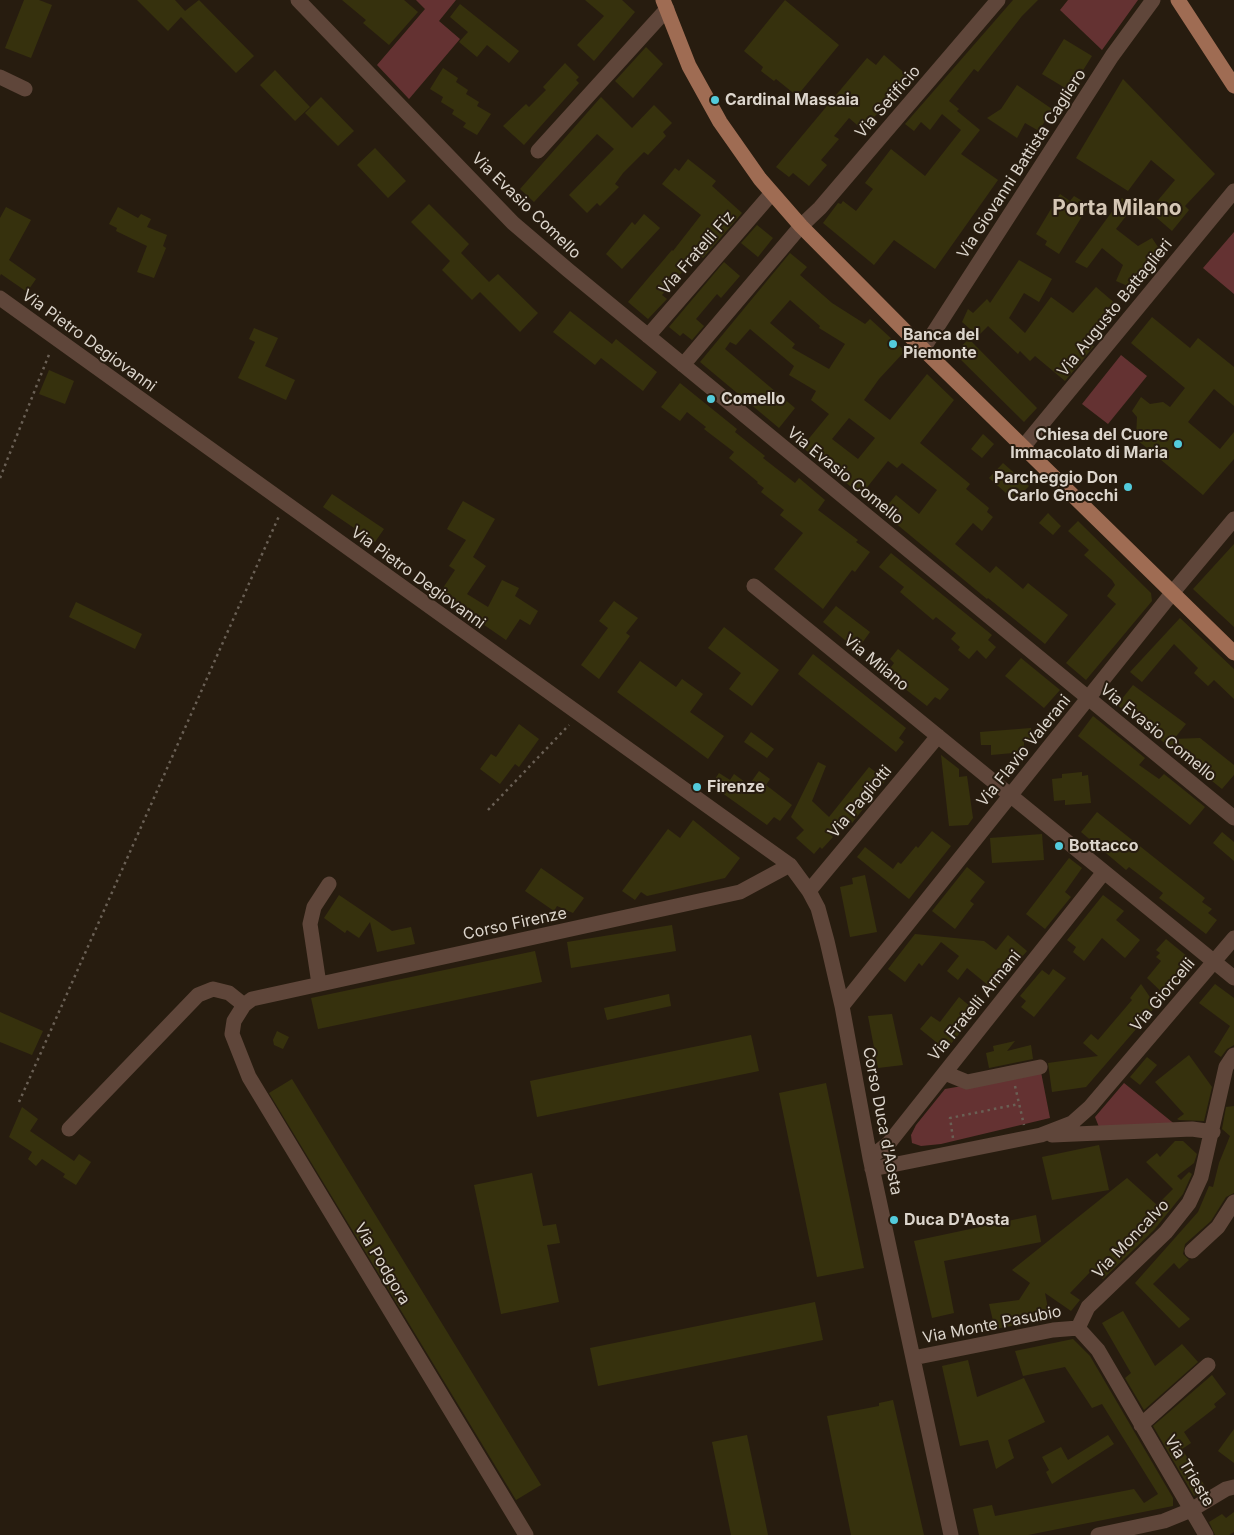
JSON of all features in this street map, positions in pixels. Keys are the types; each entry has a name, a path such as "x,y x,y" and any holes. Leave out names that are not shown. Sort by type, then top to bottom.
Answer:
{"main road":[{"path":"1178,0 1234,86"},
{"path":"665,4 686,60 720,122 756,174 772,193 801,226 923,349 1234,653"}],"street":[{"name":"Via Evasio Comello","path":"298,0 513,223 1234,818"},
{"name":"Via Setificio","path":"683,365 998,0"},
{"name":"Via Giovanni Battista Cagliero","path":"923,349 1112,56 1153,0"},
{"path":"538,151 665,4"},
{"path":"0,77 25,89"},
{"name":"Via Augusto Battaglieri","path":"1023,447 1234,191"},
{"name":"Via Fratelli Fiz","path":"648,336 772,193"},
{"name":"Via Pietro Degiovanni","path":"0,298 790,865 809,891"},
{"name":"Via Flavio Valerani","path":"842,1006 1173,592 1234,519"},
{"name":"Via Milano","path":"754,586 1104,872"},
{"name":"Via Pagliotti","path":"809,891 938,736"},
{"name":"Corso Firenze","path":"244,1005 252,999 740,892 790,865"},
{"path":"1104,872 1234,978"},
{"name":"Via Fratelli Armani","path":"871,1164 1104,872"},
{"path":"319,984 310,924 314,907 329,884"},
{"name":"Corso Duca d'Aosta","path":"809,891 818,908 842,1006 871,1164 951,1535"},
{"name":"Via Giorcelli","path":"1034,1137 1072,1123 1090,1106 1234,938"},
{"path":"69,1129 198,995 213,989 230,993 244,1005"},
{"name":"Via Podgora","path":"244,1005 234,1021 232,1034 249,1078 526,1535"},
{"name":"Via Moncalvo","path":"1078,1328 1088,1307 1166,1232 1189,1203 1201,1177 1213,1132 1218,1094 1226,1067 1234,1055"},
{"path":"945,1072 967,1082 1040,1067"},
{"path":"871,1164 955,1153 1034,1137 1192,1129 1213,1132"},
{"path":"1192,1251 1218,1227 1234,1202"},
{"name":"Via Monte Pasubio","path":"913,1358 1053,1330 1078,1328"},
{"name":"Via Trieste","path":"1078,1328 1098,1350 1206,1535"},
{"path":"1141,1425 1208,1365"},
{"path":"1098,1535 1157,1523 1191,1510 1226,1489 1234,1487"}],"path":[{"path":"0,478 56,340"},
{"path":"19,1102 279,516 288,505"},
{"path":"488,810 579,715"},
{"path":"1012,1072 1019,1104 1034,1137"},
{"path":"955,1153 950,1118 1019,1104"}],"shaded area":[{"path":"416,0 456,0 439,21 460,39 409,99 377,65 425,9"},
{"path":"1068,0 1138,0 1102,50 1060,10"},
{"path":"1234,232 1234,294 1203,268"},
{"path":"1121,355 1147,376 1108,424 1082,404"},
{"path":"1041,1072 1050,1118 941,1144 921,1146 912,1143 911,1135 916,1125 945,1089"},
{"path":"1124,1083 1177,1126 1099,1127 1095,1117"}],"building":[{"path":"24,0 39,0 52,5 31,58 5,48"},
{"path":"137,0 175,0 185,11 199,0 254,56 236,73 181,17 168,31"},
{"path":"342,0 404,0 418,12 389,45 363,23 366,20"},
{"path":"585,0 622,0 635,12 594,61 577,45 604,16"},
{"path":"785,0 839,45 797,96 776,79 774,81 761,71 763,67 744,51"},
{"path":"1013,0 1038,0 1022,16 978,72 974,69 949,101 959,109 957,111 980,130 961,154 998,180 935,269 894,240 874,265 823,223 838,203 841,204 843,201 856,211 873,189 865,183 891,149 925,176 961,130 942,114 930,130 921,122 914,131 905,124"},
{"path":"460,4 519,51 509,63 487,45 477,57 459,42 468,32 450,17"},
{"path":"1064,39 1092,56 1070,91 1042,74"},
{"path":"646,47 663,64 633,98 615,81"},
{"path":"884,55 909,77 863,130 849,118 834,136 839,139 821,160 827,165 809,186 793,173 789,177 776,167 867,58 876,65"},
{"path":"565,63 579,77 576,80 579,83 524,145 503,126 526,104 529,107 546,90 543,87"},
{"path":"443,68 458,78 456,82 468,90 466,94 479,102 477,106 491,114 477,135 463,127 466,123 452,114 454,110 441,102 443,97 430,89"},
{"path":"275,70 310,107 295,121 260,85"},
{"path":"1123,79 1215,174 1185,206 1189,210 1172,231 1149,211 1175,180 1151,160 1128,191 1076,158"},
{"path":"1017,85 1052,109 1039,131 1025,123 1017,138 987,118 1001,109"},
{"path":"321,97 354,131 338,146 305,113"},
{"path":"601,97 632,128 654,105 672,123 663,132 666,136 648,155 644,152 623,173 615,184 619,187 600,206 597,203 587,213 569,195 614,149 597,134 534,202 520,189"},
{"path":"375,148 406,181 388,198 357,165"},
{"path":"688,159 716,181 712,186 742,213 703,258 698,254 662,295 667,299 648,319 628,302 673,251 701,215 662,184 675,168 679,171"},
{"path":"1060,194 1070,201 1074,196 1089,205 1059,254 1045,245 1047,241 1036,234"},
{"path":"1122,198 1133,207 1116,229 1138,246 1152,238 1164,256 1144,270 1137,290 1116,281 1123,265 1102,248 1087,268 1075,262"},
{"path":"429,204 469,244 461,253 489,282 498,274 538,313 520,332 480,292 472,300 442,270 450,261 411,222"},
{"path":"6,207 31,220 9,260 36,279 27,292 1,274 0,276 0,218"},
{"path":"118,207 138,218 141,214 151,219 147,227 167,235 163,246 166,248 154,278 137,272 147,246 116,231 117,228 109,224"},
{"path":"644,214 660,228 622,269 606,254 632,222 635,225"},
{"path":"757,225 773,238 758,257 741,243"},
{"path":"790,253 807,267 800,275 832,303 865,324 870,319 905,351 879,379 864,400 890,420 927,374 954,400 920,443 970,484 966,489 989,508 987,512 993,517 982,531 973,523 955,544 990,573 996,566 1023,589 1028,583 1068,615 1045,644 987,599 882,512 896,495 919,514 937,490 902,463 897,468 888,461 861,495 802,447 829,414 811,400 816,391 789,375 794,366 750,329 736,345 730,342 725,349 795,408 779,428 700,362","holes":["790,300 820,326 819,328 845,344 829,369 792,348 795,344 770,323","849,418 875,438 858,459 832,439"]},
{"path":"1019,260 1052,279 1039,302 1024,293 1009,318 1025,333 1051,297 1073,313 1096,287 1117,305 1086,340 1094,346 1065,381 1035,356 1030,361 1020,351 1018,354 988,326 978,336 962,322 968,309 973,313 987,299 990,303"},
{"path":"724,262 740,276 721,298 717,294 696,319 704,326 692,340 683,333 680,336 669,327"},
{"path":"570,311 612,344 616,339 657,372 643,391 601,358 595,365 553,332"},
{"path":"1152,317 1190,348 1198,338 1234,367 1234,406 1214,389 1188,422 1220,449 1234,432 1234,459 1203,495 1136,439 1137,417 1132,411 1141,397 1150,404 1163,402 1170,407 1185,388 1131,343"},
{"path":"254,328 278,338 265,366 295,380 286,400 238,378 255,342 249,339"},
{"path":"969,339 1037,408 1024,422 954,353"},
{"path":"49,370 74,381 65,404 39,394"},
{"path":"680,383 737,429 735,432 765,456 763,458 795,483 799,478 825,500 818,510 858,540 856,542 870,552 855,572 852,570 823,609 774,569 803,533 780,515 784,510 761,492 764,488 729,458 734,452 704,429 706,427 687,412 680,421 661,407"},
{"path":"983,434 994,444 982,458 971,449"},
{"path":"1003,463 1029,486 1015,501 989,478"},
{"path":"332,494 384,529 375,542 323,507"},
{"path":"463,501 495,519 473,557 486,566 467,594 488,607 502,580 519,588 515,596 538,611 530,625 520,619 506,640 439,594 455,570 449,566 466,540 447,529"},
{"path":"1048,513 1061,526 1053,535 1039,523"},
{"path":"1078,521 1151,593 1152,601 1086,680 1066,663 1116,604 1107,596 1115,585 1112,580 1084,555 1089,550 1068,531"},
{"path":"1234,544 1234,627 1193,589"},
{"path":"891,553 992,635 988,640 996,647 986,659 977,650 969,659 958,650 960,647 951,639 956,633 936,617 933,620 900,592 904,587 879,567"},
{"path":"614,601 638,618 626,633 630,636 599,679 581,665 608,628 599,621"},
{"path":"76,602 142,634 135,649 69,617"},
{"path":"836,606 870,632 857,650 823,622"},
{"path":"1180,618 1234,669 1234,699 1214,680 1208,686 1194,673 1198,668 1174,644 1142,682 1130,672"},
{"path":"724,627 779,670 752,706 729,689 741,673 708,648"},
{"path":"898,649 949,689 940,700 935,697 927,706 886,674 894,663 890,659"},
{"path":"813,654 906,728 899,738 904,742 896,752 798,674"},
{"path":"1021,658 1060,690 1044,708 1005,676"},
{"path":"640,661 676,687 682,679 703,694 690,712 724,736 708,759 617,692"},
{"path":"1133,685 1186,724 1174,739 1200,738 1234,765 1234,775 1222,789 1117,705"},
{"path":"1093,716 1145,758 1139,765 1159,779 1164,774 1205,807 1190,825 1078,736"},
{"path":"519,724 539,739 519,767 515,764 500,784 480,769 491,754 496,757"},
{"path":"1031,728 1032,742 1024,742 1024,752 991,755 991,745 981,745 980,732"},
{"path":"751,732 774,749 767,758 744,742"},
{"path":"941,755 959,769 959,777 967,776 973,818 968,825 949,826"},
{"path":"818,762 826,766 812,801 829,817 869,767 886,780 852,823 844,816 829,833 833,837 822,849 820,847 814,854 796,838 804,830 791,817"},
{"path":"759,771 770,779 766,785 792,805 780,821 774,817 767,825 711,785 719,773 730,780 734,774 749,785"},
{"path":"1082,772 1082,776 1088,775 1091,803 1065,805 1065,800 1054,801 1052,779 1062,778 1062,774"},
{"path":"1097,812 1205,898 1202,902 1212,909 1208,913 1217,920 1206,934 1159,898 1163,893 1129,867 1126,870 1081,832"},
{"path":"693,820 740,858 725,878 647,896 641,892 635,900 622,891 668,829 680,838"},
{"path":"932,831 951,846 909,899 857,857 865,847 893,869 898,862 901,864 916,846 918,848"},
{"path":"1222,832 1234,842 1234,861 1213,843"},
{"path":"1042,834 1044,860 992,863 990,838"},
{"path":"1069,858 1082,868 1065,892 1071,897 1045,929 1026,914"},
{"path":"967,867 985,882 970,901 974,904 955,929 932,911"},
{"path":"541,868 584,898 573,913 557,906 554,911 525,891"},
{"path":"865,875 877,932 850,937 840,887 853,884 852,878"},
{"path":"339,895 392,931 411,927 415,944 377,952 370,922 359,938 347,930 345,933 324,918"},
{"path":"1103,895 1124,911 1116,920 1140,940 1125,958 1102,938 1084,961 1073,952 1076,947 1067,940"},
{"path":"672,925 676,951 571,968 567,942"},
{"path":"915,934 984,941 996,950 1008,935 1027,951 994,990 967,968 958,980 947,971 959,956 941,942 922,966 919,963 905,982 888,969"},
{"path":"1166,939 1194,962 1166,996 1147,978 1161,961 1156,957 1160,953 1156,950"},
{"path":"535,951 542,982 318,1029 311,998"},
{"path":"1053,969 1066,978 1034,1017 1021,1007 1026,1001 1020,996 1042,970 1049,975"},
{"path":"1141,984 1156,1006 1086,1087 1052,1092 1048,1063 1098,1056 1083,1043 1091,1034 1098,1040 1132,1000 1130,998"},
{"path":"1215,984 1234,998 1234,1045 1227,1049 1221,1057 1214,1052 1230,1026 1199,1003"},
{"path":"669,994 671,1006 607,1020 604,1008"},
{"path":"959,997 977,1012 946,1050 920,1029 931,1016 940,1022"},
{"path":"0,1012 43,1031 32,1055 0,1042"},
{"path":"892,1014 903,1065 878,1068 868,1016"},
{"path":"277,1031 289,1037 283,1049 274,1045 273,1040"},
{"path":"751,1035 759,1071 537,1117 530,1081"},
{"path":"1015,1041 1007,1051 1031,1045 1033,1059 989,1068 986,1053 994,1051 993,1046"},
{"path":"1189,1055 1212,1087 1204,1121 1177,1119 1184,1114 1155,1082"},
{"path":"1147,1057 1157,1065 1140,1085 1130,1077"},
{"path":"292,1079 541,1485 516,1500 269,1093"},
{"path":"826,1083 864,1268 817,1277 779,1093"},
{"path":"1234,1106 1234,1193 1226,1197 1211,1221 1185,1244 1183,1254 1189,1260 1179,1269 1174,1263 1153,1284 1190,1319 1179,1328 1135,1283 1198,1212 1209,1186 1213,1187 1219,1163 1230,1136 1222,1129 1226,1107"},
{"path":"22,1107 38,1119 30,1131 74,1161 79,1154 91,1162 76,1185 63,1177 65,1174 42,1159 36,1166 28,1159 32,1152 9,1137"},
{"path":"1175,1141 1183,1141 1197,1154 1194,1163 1177,1176 1181,1180 1189,1172 1192,1174 1183,1194 1154,1230 1103,1279 1093,1269 1070,1293 1080,1300 1071,1311 1045,1293 1050,1319 995,1329 989,1304 1019,1300 1030,1283 1012,1270 1127,1178 1157,1205 1173,1189 1146,1162 1157,1153 1160,1157"},
{"path":"1099,1145 1109,1190 1052,1200 1042,1157"},
{"path":"532,1173 543,1226 556,1224 560,1243 547,1245 559,1302 501,1314 474,1185"},
{"path":"1036,1215 1041,1242 944,1261 954,1313 932,1318 914,1241"},
{"path":"815,1302 823,1340 598,1386 590,1348"},
{"path":"1123,1311 1155,1366 1182,1344 1198,1362 1144,1410 1125,1378 1131,1373 1102,1323"},
{"path":"1073,1339 1090,1356 1173,1498 1173,1506 1028,1535 979,1535 973,1509 992,1505 995,1516 1134,1489 1144,1503 1158,1494 1102,1404 1092,1408 1065,1367 1023,1376 1015,1351"},
{"path":"968,1360 977,1397 1024,1378 1045,1422 1008,1440 1014,1458 996,1469 988,1440 960,1446 942,1366"},
{"path":"1212,1375 1226,1394 1214,1404 1216,1407 1184,1432 1191,1443 1182,1449 1206,1488 1194,1496 1153,1426"},
{"path":"893,1400 924,1535 851,1535 827,1416 879,1406 879,1403"},
{"path":"1234,1429 1234,1463 1218,1451"},
{"path":"747,1435 768,1535 731,1535 712,1442"},
{"path":"1108,1435 1114,1444 1052,1484 1046,1472 1049,1470 1042,1457 1061,1447 1068,1460"},
{"path":"1234,1512 1234,1532 1229,1535 1215,1535 1209,1522 1222,1514 1226,1518"}],"place":[{"name":"Cardinal Massaia","path":"715,100"},
{"name":"Banca del Piemonte","path":"893,344"},
{"name":"Comello","path":"711,399"},
{"name":"Chiesa del Cuore Immacolato di Maria","path":"1178,444"},
{"name":"Parcheggio Don Carlo Gnocchi","path":"1128,487"},
{"name":"Firenze","path":"697,787"},
{"name":"Bottacco","path":"1059,846"},
{"name":"Duca D'Aosta","path":"894,1220"}],"district":[{"name":"Porta Milano","path":"1117,209"}]}
